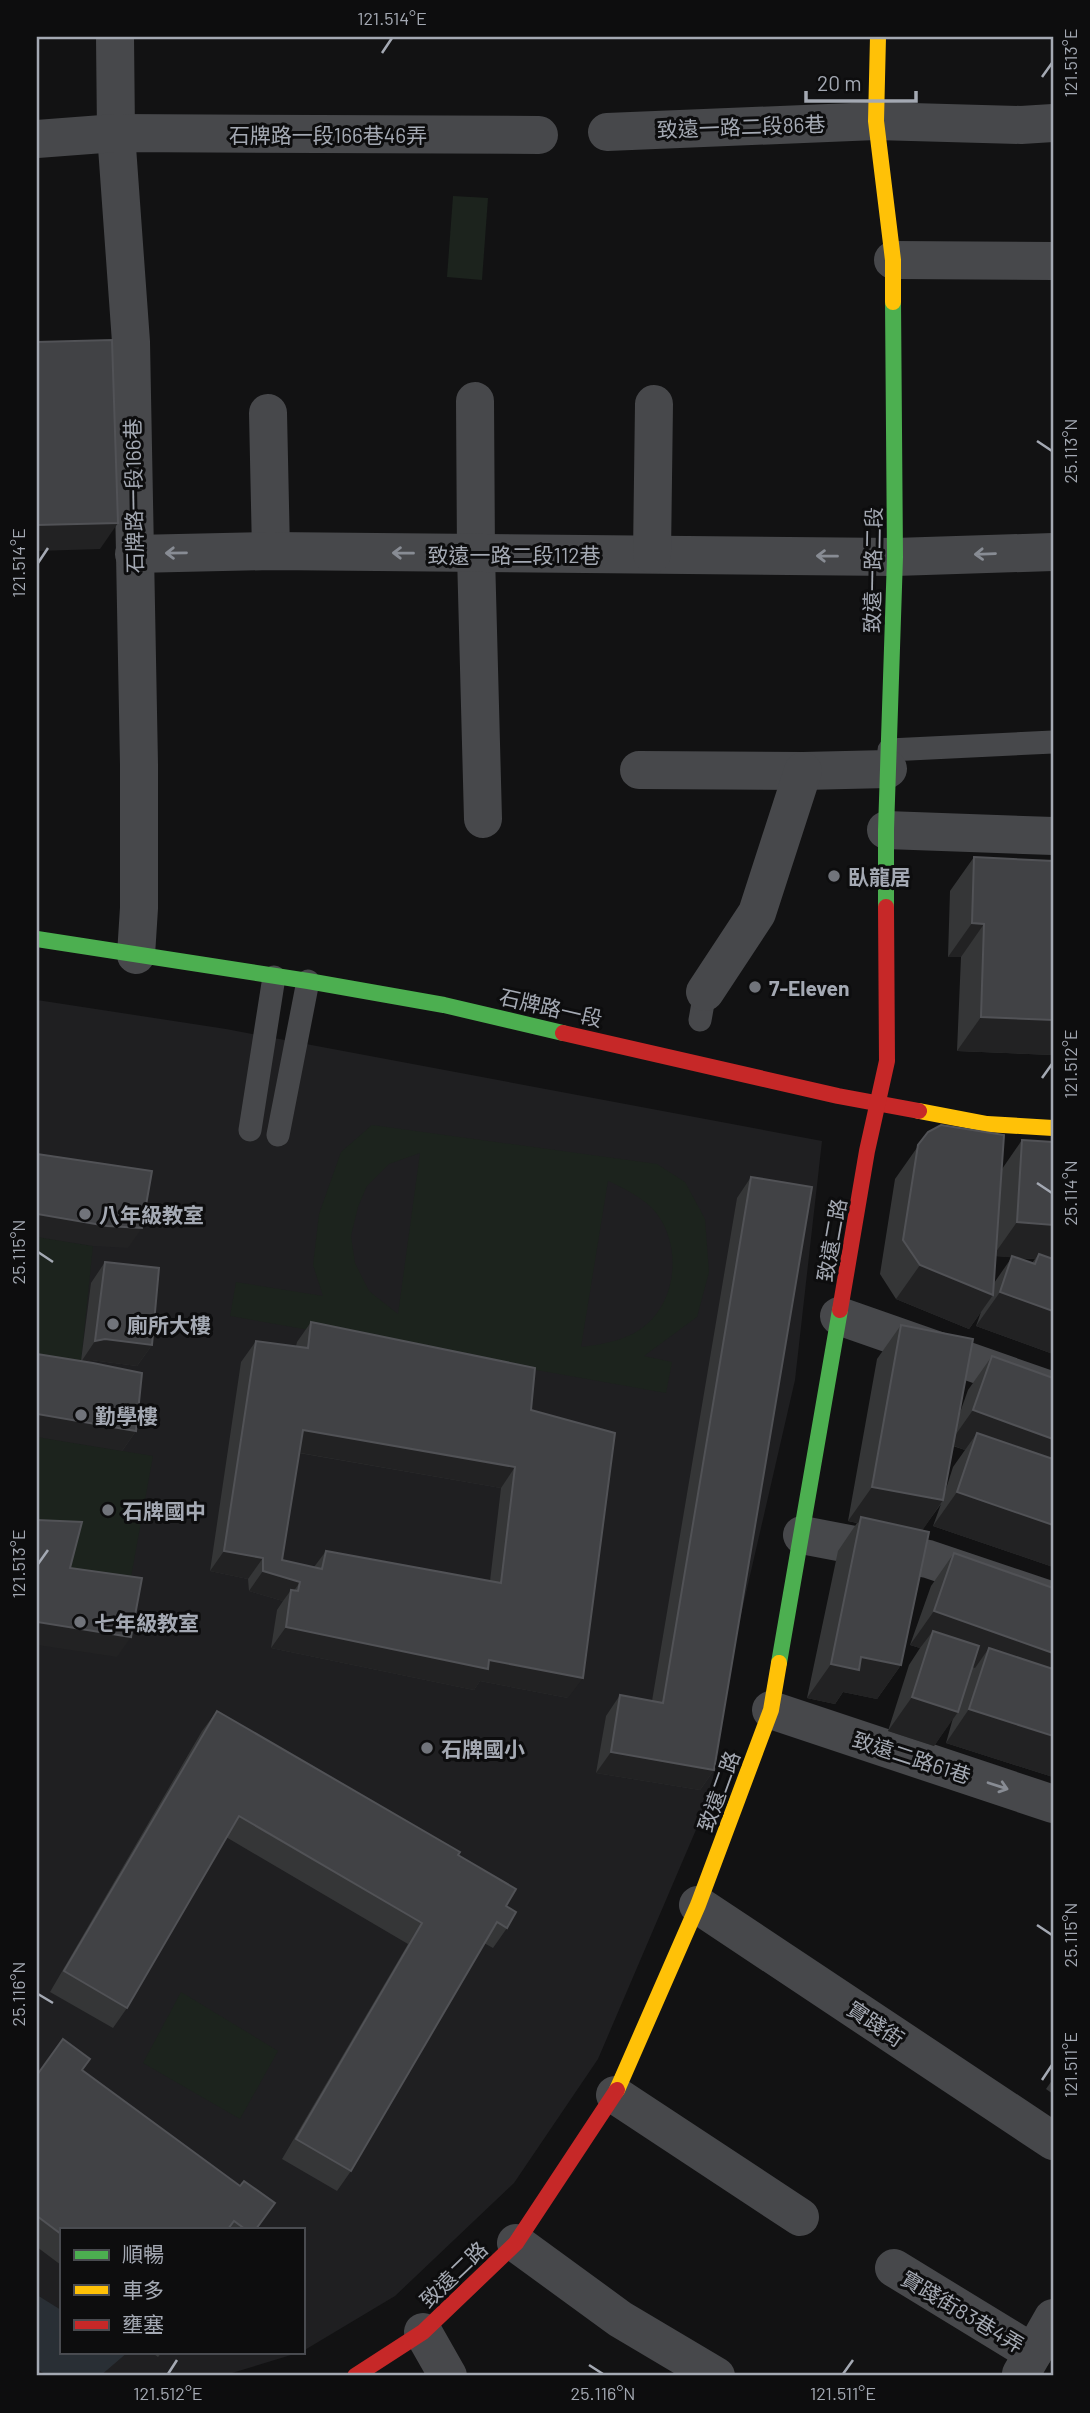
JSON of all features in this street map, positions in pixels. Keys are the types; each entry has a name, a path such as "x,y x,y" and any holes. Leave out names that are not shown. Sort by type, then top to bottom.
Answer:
{"street":[{"name":"石牌路一段166巷","path":"115,37 116,133 131,342 139,765 139,908 136,955"},
{"name":"致遠一路二段","path":"877,1104 887,1061 886,830 895,557 893,260 876,121 878,37"},
{"name":"致遠一路二段86巷","path":"607,132 876,121 1021,125 1053,123"},
{"name":"石牌路一段166巷46弄","path":"37,139 116,133 539,135"},
{"path":"893,260 1053,261"},
{"path":"90,344 131,342"},
{"path":"475,401 483,819"},
{"path":"652,554 654,404"},
{"path":"268,413 271,551"},
{"name":"致遠一路二段112巷","path":"134,554 271,551 895,557 1053,552"},
{"path":"639,770 803,771 889,760"},
{"path":"703,1006 757,913 803,771"},
{"path":"886,830 1053,836"},
{"name":"石牌路一段","path":"37,939 444,1005 877,1104 987,1124 1053,1128"},
{"name":"致遠二路","path":"355,2376 423,2332 516,2243 615,2095 698,1905 771,1710 877,1104"},
{"path":"839,1315 1053,1391"},
{"path":"802,1535 928,1559 1053,1601"},
{"name":"致遠二路61巷","path":"771,1710 1053,1804"},
{"name":"實踐街","path":"698,1905 1053,2141"},
{"path":"615,2095 800,2217"},
{"path":"516,2243 620,2319 716,2376"},
{"name":"實踐街83巷4弄","path":"894,2269 1032,2367"},
{"path":"1032,2367 1053,2318"},
{"path":"423,2332 448,2376"}],"lane":[{"path":"889,760 1053,742"},
{"path":"250,1130 274,977"},
{"path":"278,1135 308,981"}],"shaded area":[{"path":"453,196 488,198 482,280 447,277"},
{"name":"石牌國小","path":"37,1000 226,1029 822,1141 795,1380 737,1632 710,1797 598,2059 514,2183 395,2296 304,2350 304,2228 60,2228 60,2354 294,2354 222,2376 37,2376"},
{"path":"372,1125 657,1164 685,1182 705,1219 709,1272 697,1317 644,1356 672,1362 666,1393 230,1316 236,1282 323,1296 313,1265 319,1214 341,1152","holes":["420,1153 398,1314 369,1291 355,1263 351,1236 358,1207 367,1186 389,1164","608,1181 641,1199 653,1209 665,1227 672,1256 670,1286 657,1313 640,1329 625,1338 581,1347"]},
{"path":"37,1237 93,1246 81,1362 37,1376"},
{"path":"37,1437 153,1456 127,1599 56,1588 37,1541"},
{"path":"181,1992 278,2051 240,2119 143,2063"},
{"path":"37,2295 60,2309 60,2354 126,2354 100,2376 48,2376 37,2369"}],"building":[{"path":"112,340 118,523 37,525 37,342"},
{"path":"974,857 1053,861 1053,1020 981,1017 984,924 972,923"},
{"path":"941,1125 1004,1135 993,1295 920,1265 903,1240 918,1145 928,1132"},
{"path":"1022,1140 1053,1142 1053,1225 1017,1222"},
{"path":"37,1154 152,1171 142,1228 107,1226 37,1214"},
{"path":"751,1177 812,1187 714,1770 611,1752 620,1695 663,1703"},
{"path":"1039,1254 1053,1259 1053,1311 1000,1292 1012,1256 1035,1264"},
{"path":"105,1262 159,1268 152,1345 105,1339 95,1341"},
{"path":"311,1322 535,1368 531,1410 615,1433 583,1678 489,1660 488,1669 286,1627 291,1590 298,1591 300,1582 263,1571 263,1558 224,1551 256,1341 308,1348","holes":["303,1430 515,1467 501,1583 326,1551 322,1569 282,1560"]},
{"path":"901,1325 973,1339 943,1500 872,1487"},
{"path":"37,1354 142,1373 136,1431 37,1414"},
{"path":"992,1356 1053,1378 1053,1439 973,1410"},
{"path":"977,1433 1053,1459 1053,1525 957,1492"},
{"path":"861,1517 929,1532 901,1665 861,1657 859,1670 831,1664"},
{"path":"37,1520 82,1522 70,1568 142,1578 131,1637 37,1622"},
{"path":"954,1553 1053,1588 1053,1653 934,1611"},
{"path":"933,1631 979,1646 958,1712 912,1697"},
{"path":"989,1648 1053,1669 1053,1736 969,1709"},
{"path":"217,1711 460,1852 458,1855 516,1889 506,1906 516,1912 507,1928 497,1922 351,2171 296,2139 422,1923 239,1816 127,2008 64,1971"},
{"path":"63,2039 90,2059 82,2070 240,2186 244,2181 275,2203 257,2228 244,2228 234,2221 229,2228 60,2228 60,2233 37,2216 37,2075"}],"traffic: fast":[{"path":"886,907 895,557 893,302"},
{"path":"37,939 444,1005 563,1033"},
{"path":"779,1663 840,1310"}],"traffic: slow":[{"path":"878,37 876,121 893,260 893,302"},
{"path":"919,1111 987,1124 1053,1128"},
{"path":"617,2090 698,1905 771,1710 779,1663"}],"traffic: jam":[{"path":"840,1310 867,1151 887,1061 886,907"},
{"path":"563,1033 838,1096 919,1111"},
{"path":"355,2376 423,2332 516,2243 617,2090"}],"place":[{"name":"臥龍居","path":"834,876"},
{"name":"7-Eleven","path":"755,987"},
{"name":"八年級教室","path":"85,1214"},
{"name":"廁所大樓","path":"113,1324"},
{"name":"勤學樓","path":"81,1415"},
{"name":"石牌國中","path":"108,1510"},
{"name":"七年級教室","path":"80,1622"},
{"name":"石牌國小","path":"427,1748"}]}
